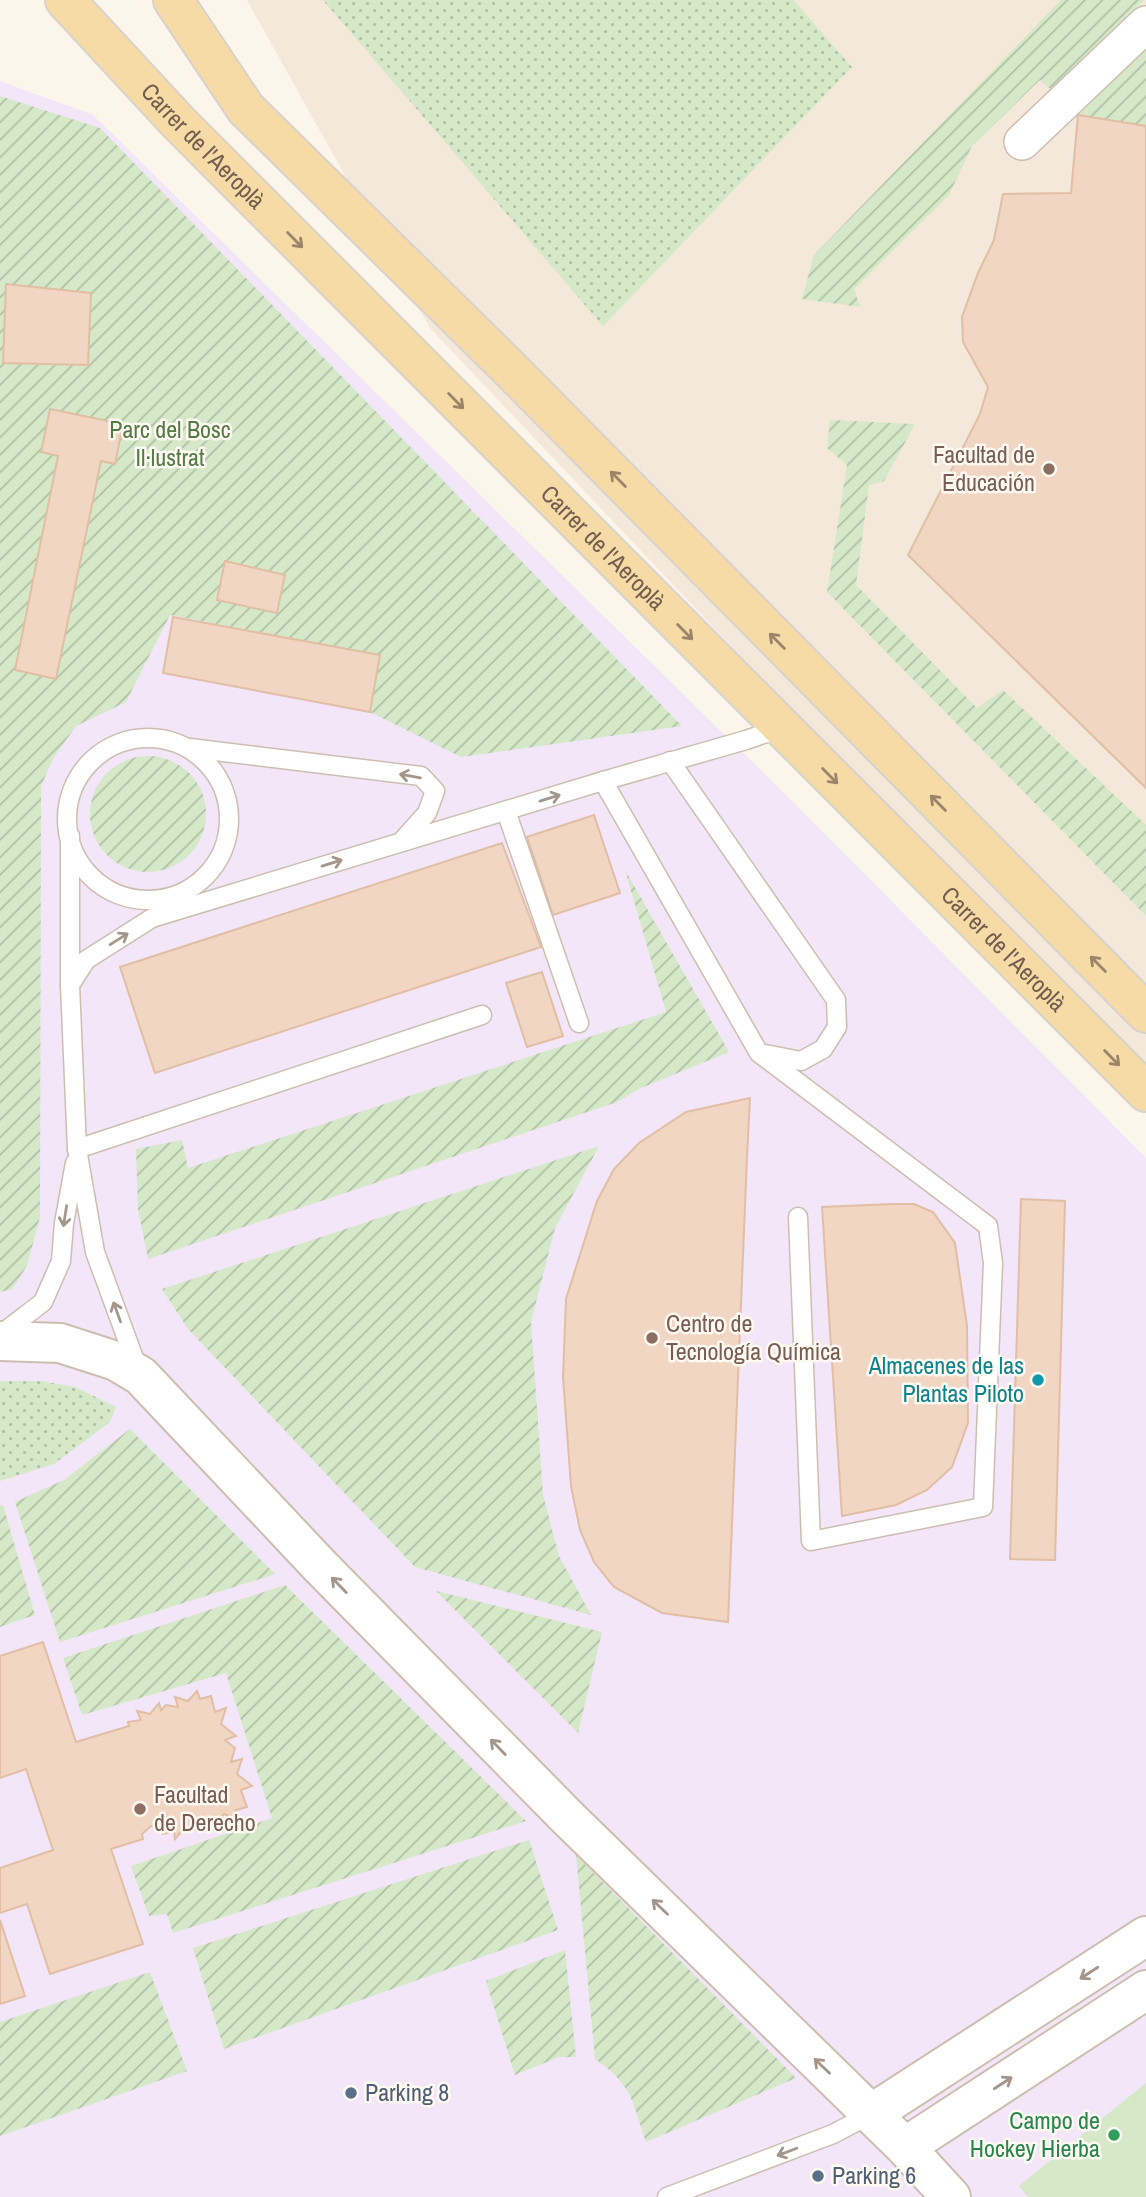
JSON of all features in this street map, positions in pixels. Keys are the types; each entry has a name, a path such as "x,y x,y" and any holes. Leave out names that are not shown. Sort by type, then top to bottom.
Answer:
{"main road":[{"path":"36,0 178,122"},
{"name":"Carrer de l'Aeroplà","path":"65,0 178,122 1146,1093"},
{"path":"173,0 246,109 521,381 1146,1013"}],"street":[{"path":"1022,142 1146,24"},
{"path":"0,1342 60,1343 116,1361 141,1376 330,1575 567,1817 905,2147 951,2197"},
{"path":"871,2114 1146,1936"},
{"path":"905,2147 1146,1990"}],"lane":[{"path":"70,985 86,960 152,918 782,727"},
{"path":"190,748 204,759 220,779 229,808 224,849 207,875 189,889 162,899 137,900 113,892 96,881 75,855 67,829 68,805 78,778 95,757 116,744 145,737 166,739 190,748 421,776 435,791 427,813 401,842"},
{"path":"670,761 836,1000 837,1027 823,1049 801,1061 759,1053"},
{"path":"603,781 759,1053 988,1226 993,1262 984,1507 811,1541 798,1217"},
{"path":"506,811 579,1023"},
{"path":"70,836 70,985 77,1149 94,1252 141,1376"},
{"path":"77,1149 482,1014"},
{"path":"0,1335 43,1302 61,1261 64,1223 77,1149"},
{"path":"667,2197 833,2134 871,2114"}],"shaded area":[{"path":"247,0 1146,0 1146,1084 430,328"},
{"path":"0,81 93,115 793,802 1146,1158 1146,2197 0,2197"}],"green space":[{"path":"323,0 793,0 852,67 603,326"},
{"path":"1061,0 1144,0 1054,92 1040,80 972,146 949,195 854,289 860,307 802,299 814,255"},
{"path":"1146,47 1146,126 1078,115"},
{"name":"Parc del Bosc Il·lustrat","path":"0,96 100,128 682,726 461,757 370,712 380,655 170,615 126,702 76,726 54,757 41,786 40,1217 27,1266 12,1289 0,1292"},
{"path":"830,420 915,424 884,481 869,485 856,585 977,708 1003,690 1146,825 1146,916 827,592 847,465 827,448"},
{"path":"148,756 170,761 189,773 201,792 206,814 201,836 189,855 170,867 148,872 126,867 107,855 95,836 90,814 95,792 107,773 126,761"},
{"path":"625,870 729,1052 641,1088 617,1102 148,1259 138,1209 136,1149 182,1140 188,1168 666,1012"},
{"path":"599,1146 555,1228 531,1322 543,1495 559,1556 591,1615 415,1567 188,1329 162,1289"},
{"path":"0,1381 41,1381 75,1387 116,1407 110,1422 54,1464 0,1481"},
{"path":"130,1429 275,1574 60,1642 15,1502 64,1480"},
{"path":"3,1505 35,1615 0,1627 0,1506"},
{"path":"285,1585 526,1821 173,1933 167,1914 149,1916 131,1866 272,1818 226,1673 82,1715 63,1658"},
{"path":"436,1591 602,1632 578,1733"},
{"path":"529,1840 558,1930 224,2049 193,1948"},
{"path":"576,1855 796,2078 646,2142 630,2095 617,2077 595,2059"},
{"path":"565,1950 576,2057 559,2057 515,2075 486,1981"},
{"path":"150,1972 187,2071 0,2136 0,2022"},
{"name":"Campo de Hockey Hierba","path":"1146,2083 1146,2197 1028,2197 1019,2186"}],"building":[{"name":"Facultad de Educación","path":"1078,115 1146,126 1146,788 908,555 980,414 988,387 963,342 962,317 978,273 994,240 1003,194 1071,193"},
{"path":"6,284 91,293 88,365 3,363"},
{"path":"50,409 123,424 115,464 101,461 56,679 15,670 58,456 41,452"},
{"path":"225,561 285,575 277,613 217,600"},
{"path":"173,617 380,655 370,712 163,673"},
{"path":"594,815 620,893 553,915 527,837"},
{"path":"502,843 541,947 155,1073 120,967"},
{"path":"542,972 563,1036 527,1047 506,983"},
{"name":"Centro de Tecnología Química","path":"750,1098 728,1622 662,1613 614,1587 594,1562 580,1530 571,1486 563,1377 566,1299 597,1201 614,1169 639,1143 686,1112"},
{"name":"Almacenes de las Plantas Piloto","path":"1021,1199 1065,1201 1055,1560 1010,1559"},
{"path":"914,1204 933,1212 955,1243 967,1326 968,1423 952,1467 927,1490 896,1505 842,1516 822,1207"},
{"name":"Facultad de Derecho","path":"43,1642 76,1742 129,1726 128,1722 141,1720 137,1711 150,1714 159,1703 161,1710 166,1705 178,1707 175,1697 188,1701 197,1691 200,1699 211,1696 215,1712 226,1708 221,1724 236,1736 225,1740 235,1748 231,1762 242,1759 237,1774 252,1786 241,1790 247,1807 236,1810 237,1819 224,1814 214,1825 212,1817 205,1824 197,1822 199,1831 186,1826 175,1839 174,1831 163,1834 162,1828 151,1826 142,1834 143,1839 111,1849 143,1944 50,1974 27,1904 0,1913 0,1868 53,1850 26,1769 0,1778 0,1656"},
{"path":"0,1920 25,1996 0,2004"}],"place":[{"name":"Facultad de Educación","path":"1049,469"},
{"name":"Centro de Tecnología Química","path":"652,1338"},
{"name":"Almacenes de las Plantas Piloto","path":"1038,1380"},
{"name":"Facultad de Derecho","path":"140,1809"},
{"name":"Parking 8","path":"351,2093"},
{"name":"Campo de Hockey Hierba","path":"1114,2135"},
{"name":"Parking 6","path":"818,2176"}]}
